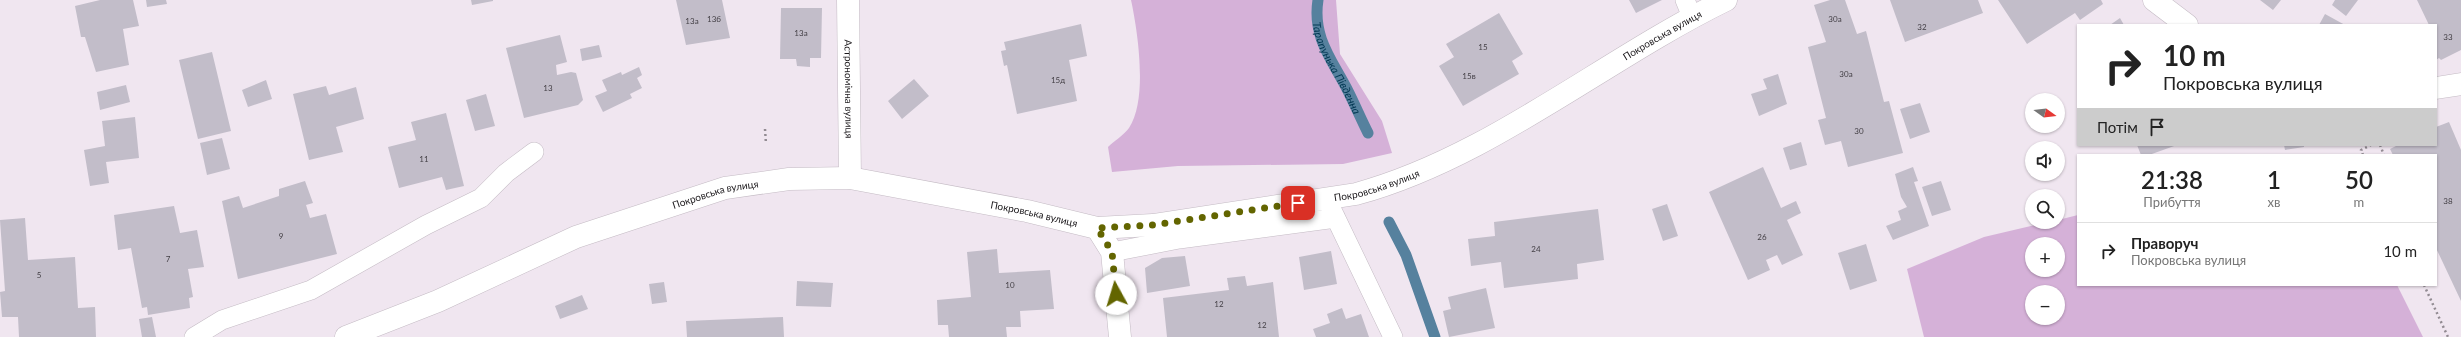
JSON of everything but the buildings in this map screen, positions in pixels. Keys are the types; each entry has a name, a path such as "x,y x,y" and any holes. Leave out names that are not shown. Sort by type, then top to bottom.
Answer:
{"street":[{"name":"Астрономічна вулиця","path":"848,0 850,178"},
{"name":"Покровська вулиця","path":"346,337 438,302 576,237 725,188 789,179 850,178 1027,211 1097,228 1153,225 1332,209 1446,160 1544,105 1689,8 1726,0"},
{"path":"2154,0 2186,24"},
{"path":"2437,88 2461,84"},
{"path":"1097,228 1112,252 1120,337"}],"lane":[{"path":"194,337 222,320 311,290 426,225 481,198 506,173 534,152"},
{"path":"1112,252 1332,209 1393,337"}],"path":[{"path":"765,129 766,144"},
{"path":"2363,154 2361,150 2369,146"},
{"path":"2424,286 2448,337"}],"shaded area":[{"path":"1131,0 1336,0 1340,54 1382,121 1392,153 1343,164 1178,166 1112,172 1108,147 1129,128 1135,116 1140,84 1138,47"},
{"path":"2077,215 2077,286 2398,286 2423,337 1924,337 1907,269 1984,237 2025,227 2025,229 2065,229 2065,218"}],"waterway":[{"name":"Тарапунька Південна","path":"1318,0 1317,14 1321,38 1330,59 1348,91 1368,133"},
{"name":"Тарапунька Південна","path":"1389,222 1406,255 1435,337"}],"route":[{"path":"1116,294 1112,252 1097,228 1153,225 1298,203"}]}
